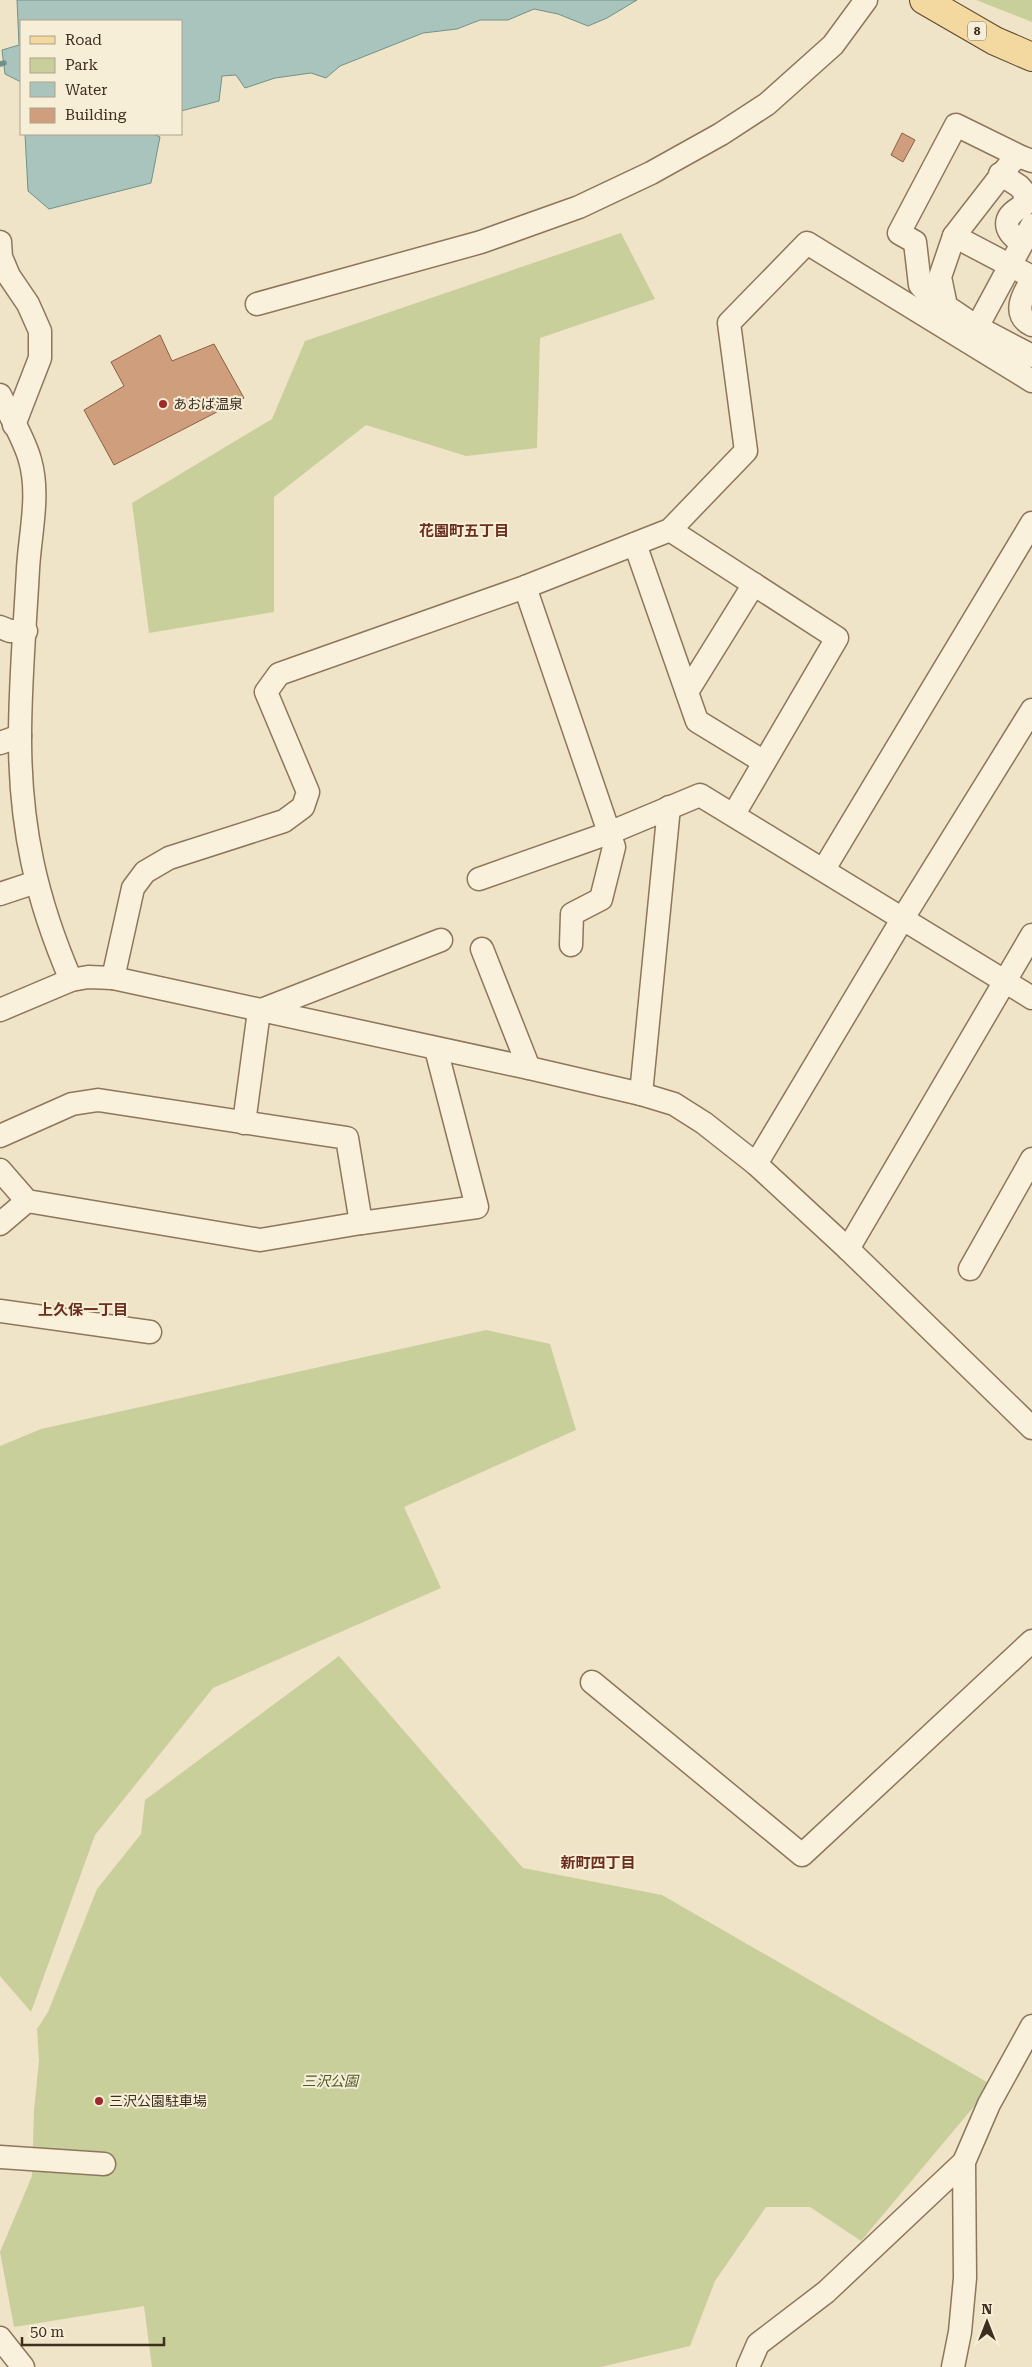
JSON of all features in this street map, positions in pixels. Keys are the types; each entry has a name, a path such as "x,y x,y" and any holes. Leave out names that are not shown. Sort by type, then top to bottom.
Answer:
{"main road":[{"name":"8","path":"924,0 994,41 1032,57"}],"street":[{"path":"257,304 481,242 579,207 651,173 721,134 767,104 833,45 866,0"},
{"path":"1026,159 956,125 899,234 915,242 920,285 928,294 977,327 1032,356"},
{"path":"946,306 940,277 954,236 1012,160 1026,159"},
{"path":"1000,174 1019,186 1026,194 1023,206 1010,215 1006,229 1011,236 1027,234"},
{"path":"977,327 1027,234"},
{"path":"954,236 1032,279 1023,295 1020,307 1022,317 1032,325"},
{"path":"0,242 2,256 9,276 28,304 40,331 40,358 14,425"},
{"path":"113,978 133,888 145,872 169,858 284,820 303,807 308,792 266,692 279,674 525,587 670,530 746,451 729,323 807,243 1032,381"},
{"path":"0,395 30,459 35,487 26,631 10,740 21,785 36,882 71,980"},
{"path":"824,870 1032,523"},
{"path":"670,530 837,638 734,814"},
{"path":"636,544 697,722 764,762"},
{"path":"687,692 754,584"},
{"path":"525,587 614,847 601,899 572,914 571,946"},
{"path":"0,627 10,631 26,631"},
{"path":"756,1164 903,918 1032,710"},
{"path":"479,879 609,833 700,795 734,814 1032,998"},
{"path":"642,1094 669,807"},
{"path":"0,894 36,882"},
{"path":"848,1249 1032,935"},
{"path":"259,1011 441,940"},
{"path":"482,949 529,1068"},
{"path":"0,1010 71,980 88,977 113,978 529,1068 642,1094 674,1104 704,1123 756,1164 848,1249 1032,1428"},
{"path":"244,1123 259,1011"},
{"path":"0,1170 27,1201 260,1240 361,1223 477,1207 436,1049"},
{"path":"0,1136 72,1104 98,1100 347,1138 361,1223"},
{"path":"970,1270 1032,1159"},
{"path":"0,1224 27,1201"},
{"path":"0,1311 150,1332"},
{"path":"592,1682 802,1855 1032,1641"},
{"path":"748,2367 758,2344 826,2292 906,2219 964,2162 989,2104 1031,2031"},
{"path":"0,2157 104,2164"},
{"path":"953,2367 960,2332 964,2278 964,2162"},
{"path":"0,2338 23,2367"}],"green space":[{"path":"976,0 1032,0 1032,22"},
{"path":"621,233 655,299 540,338 537,448 466,456 366,425 274,497 274,612 149,633 132,503 272,419 305,341"},
{"path":"486,1330 550,1344 576,1430 404,1507 441,1588 213,1688 95,1835 31,2012 0,1976 0,1446 41,1429"},
{"name":"三沢公園","path":"339,1656 523,1868 662,1895 992,2085 861,2241 810,2207 766,2207 715,2281 690,2346 601,2367 152,2367 144,2306 14,2327 0,2252 32,2176 34,2110 39,2060 37,2029 48,2012 97,1889 141,1834 145,1800"}],"water":[{"path":"17,0 637,0 607,18 588,26 558,14 534,9 508,20 480,20 457,29 423,33 340,66 326,78 311,73 275,78 245,88 236,75 222,76 219,101 182,111 182,20 20,20 20,82 5,74 2,50 19,45"},
{"path":"25,135 155,135 160,137 151,183 49,209 28,191"}],"building":[{"path":"902,133 915,140 903,162 891,155"},
{"name":"あおば温泉","path":"160,335 172,361 214,344 244,398 114,465 84,410 124,386 111,362"}],"waterway":[{"path":"0,64 4,63"}],"place":[{"name":"あおば温泉","path":"163,404"},
{"name":"三沢公園駐車場","path":"99,2101"}],"district":[{"name":"花園町五丁目","path":"464,531"},
{"name":"上久保一丁目","path":"83,1310"},
{"name":"新町四丁目","path":"598,1863"}]}
